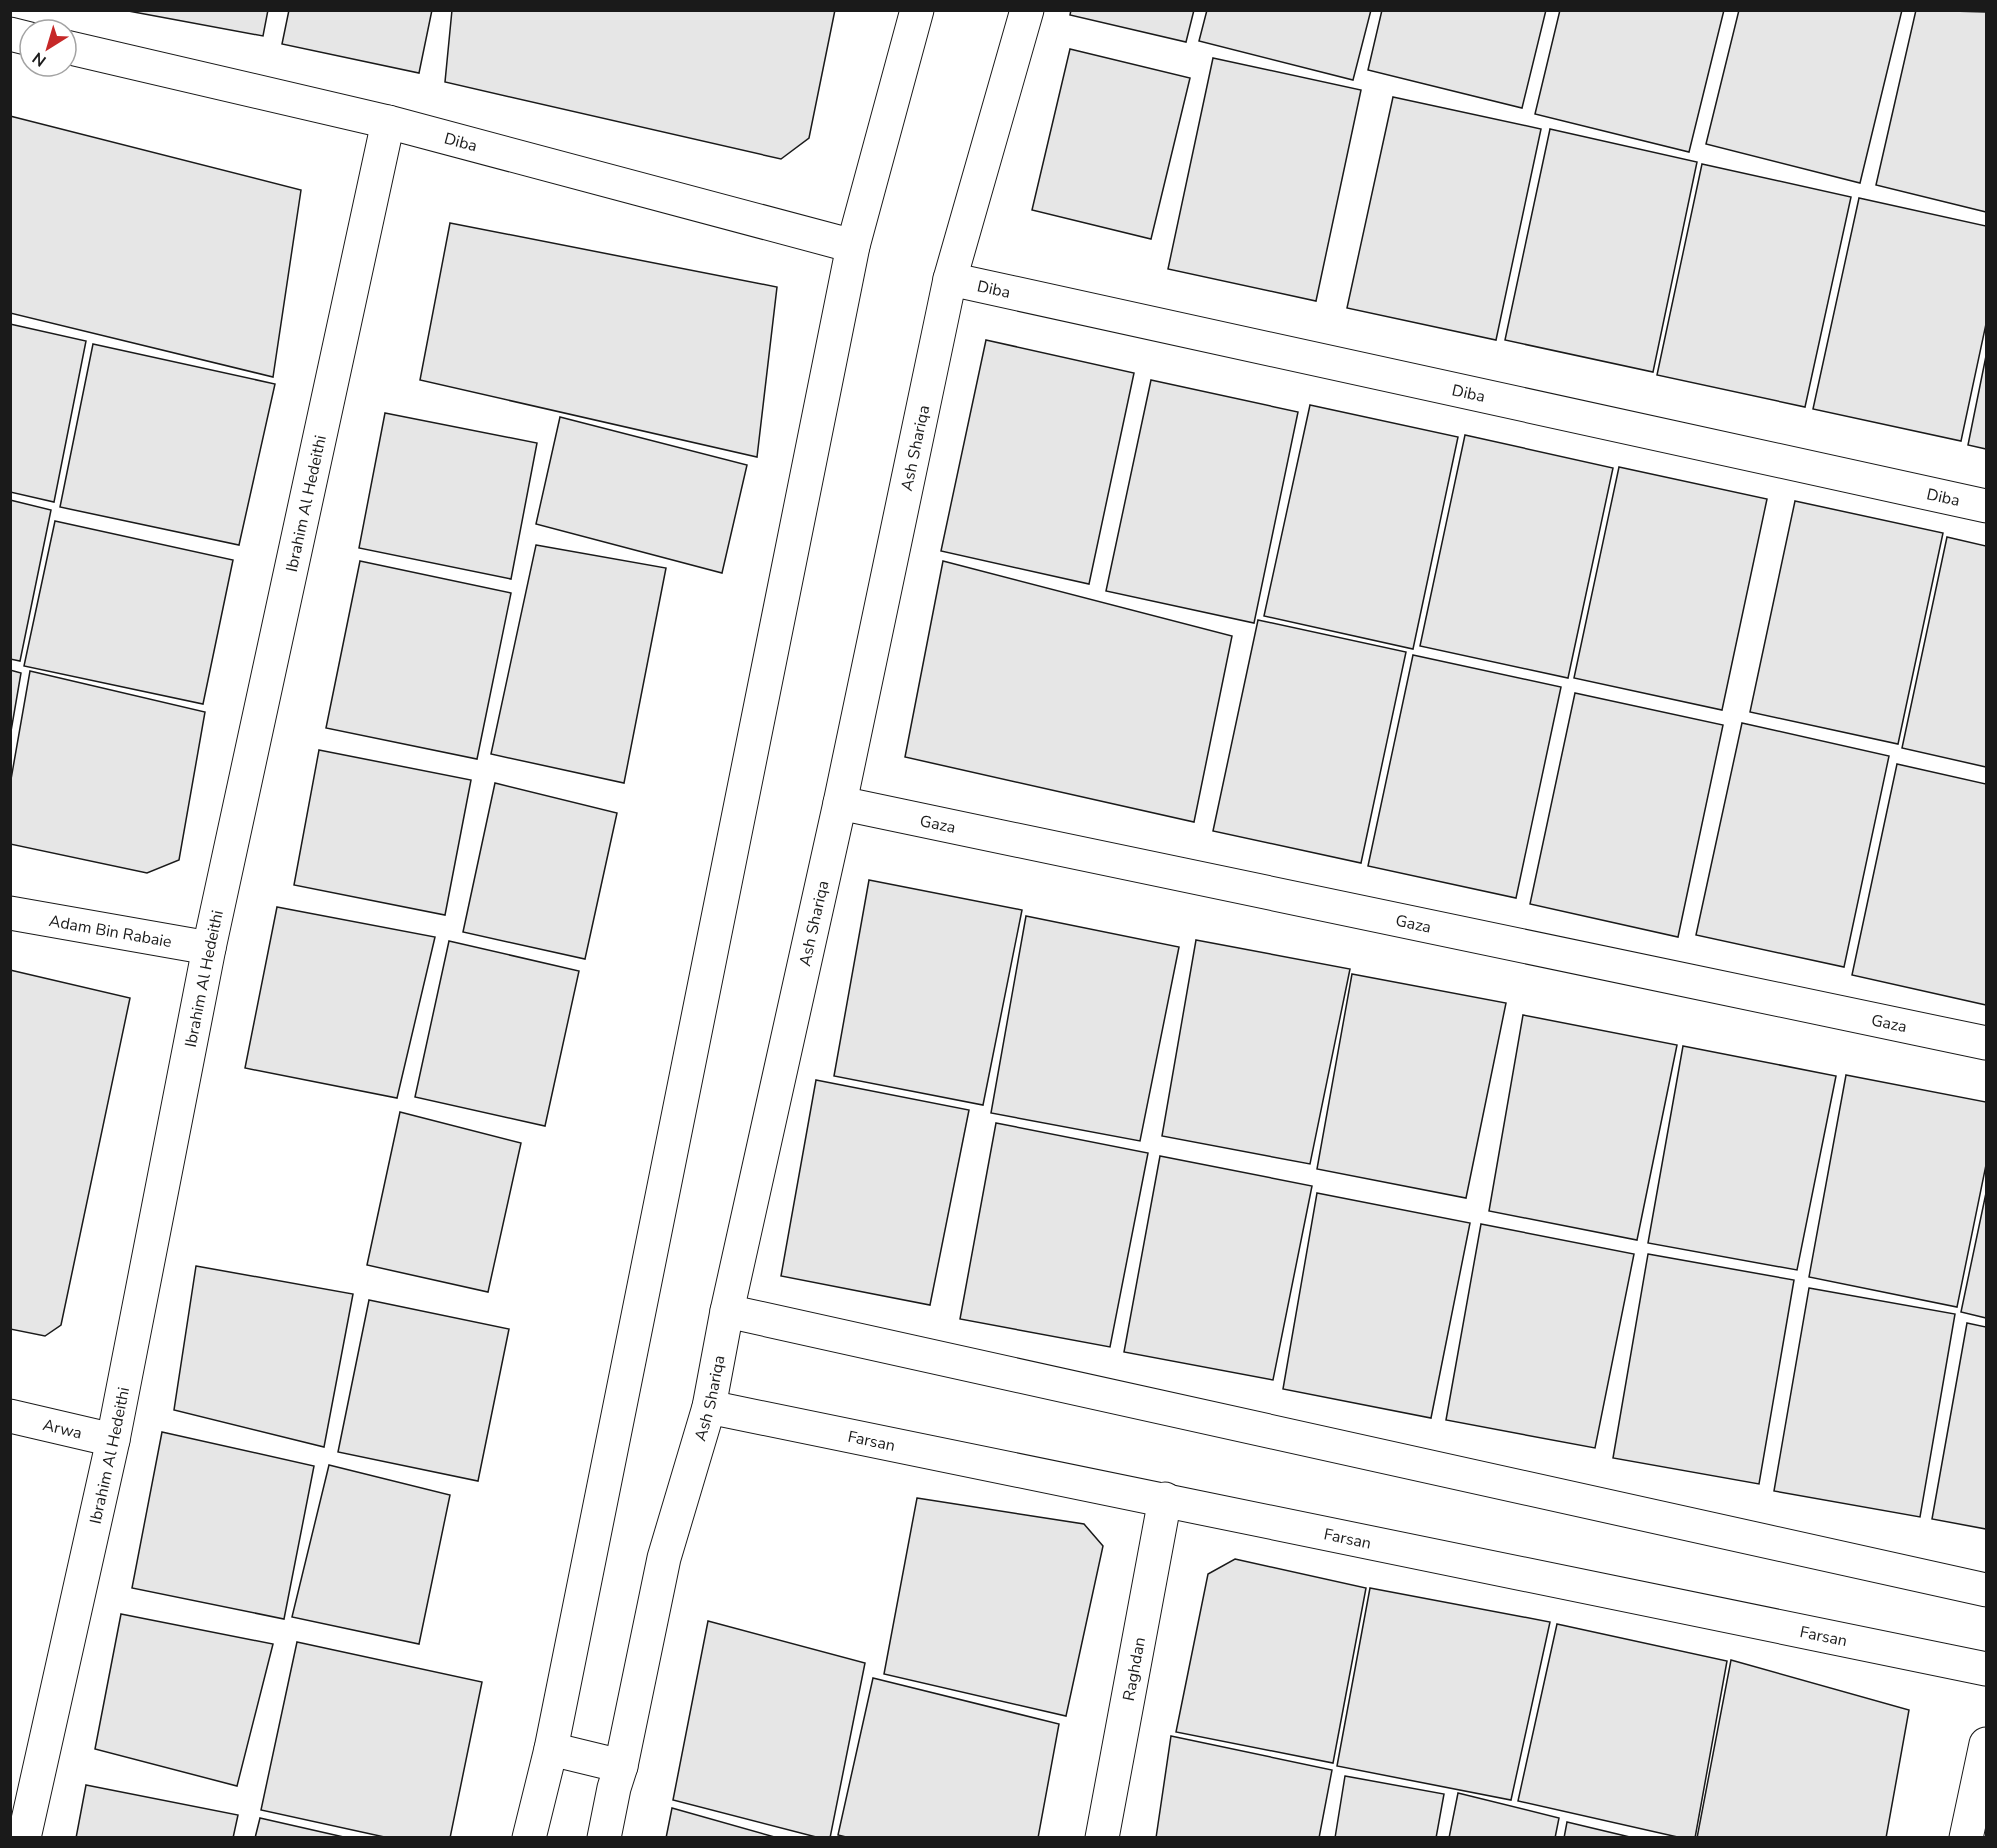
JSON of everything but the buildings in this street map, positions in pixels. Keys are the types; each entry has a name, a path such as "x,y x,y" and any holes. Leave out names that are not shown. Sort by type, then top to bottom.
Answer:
{"street":[{"path":"530,1838 551,1749 854,246 917,10"},
{"name":"Ash Shariqa","path":"604,1838 664,1558 709,1407 727,1311 840,803 950,279 1028,10"},
{"name":"Diba","path":"78,50 388,122 854,246"},
{"name":"Ibrahim Al Hedeithi","path":"24,1838 113,1440 209,948 388,122"},
{"name":"Diba","path":"950,279 1986,506"},
{"name":"Gaza","path":"840,803 1986,1043"},
{"name":"Adam Bin Rabaie","path":"10,913 209,948"},
{"path":"727,1311 1986,1590"},
{"name":"Farsan","path":"709,1407 1986,1669"},
{"name":"Arwa","path":"10,1416 113,1440"},
{"name":"Raghdan","path":"1102,1838 1165,1499"},
{"path":"1966,1838 1986,1744"},
{"path":"551,1749 621,1766"}]}
